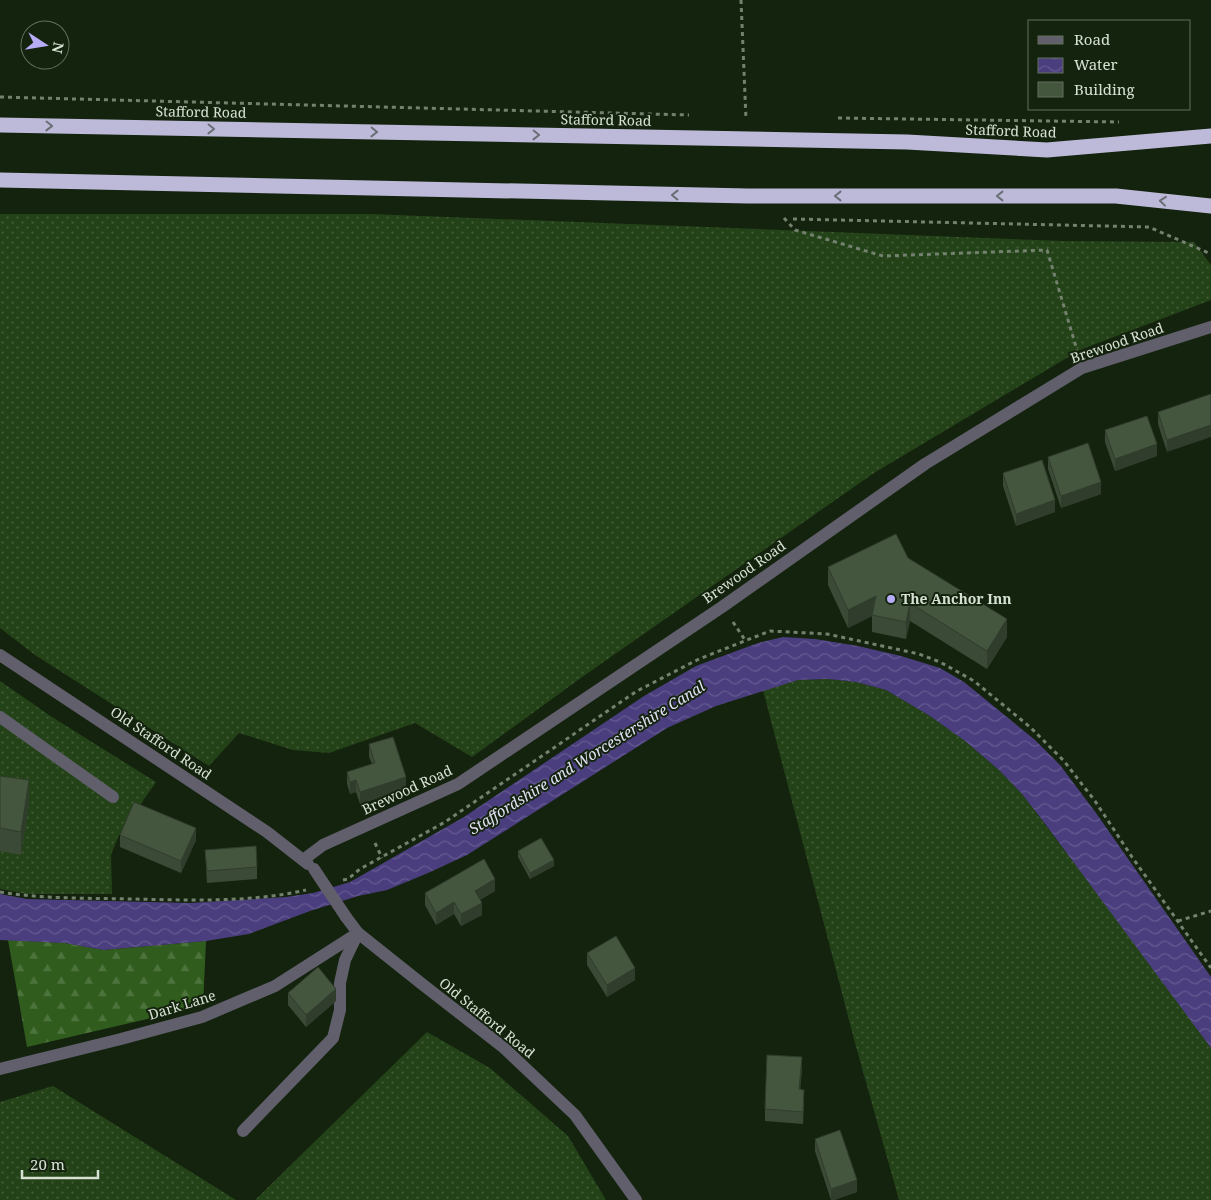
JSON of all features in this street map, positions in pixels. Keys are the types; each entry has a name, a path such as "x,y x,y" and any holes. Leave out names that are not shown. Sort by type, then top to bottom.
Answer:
{"highway":[{"name":"Stafford Road","path":"0,125 907,142 1047,150 1211,136"},
{"path":"0,180 748,196 1116,196 1211,206"}],"street":[{"name":"Brewood Road","path":"303,860 322,845 458,784 722,607 924,464 1082,368 1211,327"},
{"name":"Old Stafford Road","path":"0,655 267,832 314,868 358,933 503,1047 575,1115 636,1200"},
{"path":"0,717 113,797"},
{"path":"243,1131 333,1038 340,1010 340,983 346,960 358,933"},
{"name":"Dark Lane","path":"0,1069 202,1017 275,986 358,933"}],"path":[{"path":"741,0 747,140"},
{"path":"0,97 697,116"},
{"path":"736,117 746,117"},
{"path":"834,118 1119,122"},
{"path":"784,218 794,230 883,256 1048,250 1082,368"},
{"path":"882,646 919,654 959,671 981,686 1030,727 1064,761 1095,801 1132,857 1211,968"},
{"path":"1178,921 1211,911"}],"green space":[{"path":"0,214 371,214 1063,241 1194,242 1211,265 1211,300 1080,350 874,473 585,675 472,757 415,723 329,753 293,750 239,733 209,766 35,655 0,628"},
{"path":"828,679 856,682 886,690 930,716 965,741 999,770 1022,794 1122,926 1211,1048 1211,1200 899,1200 855,1043 763,690 798,680"},
{"path":"0,681 52,717 156,782 118,837 111,855 112,894 27,894 0,889"},
{"path":"8,940 65,943 103,950 206,941 203,1006 27,1047"},
{"path":"427,1032 490,1068 568,1136 606,1200 255,1200"},
{"path":"53,1086 236,1200 0,1200 0,1102"}],"water":[{"name":"Staffordshire and Worcestershire Canal","path":"783,637 815,639 858,646 940,668 964,682 1035,740 1060,765 1096,813 1211,977 1211,1048 1046,825 1022,794 999,770 965,741 930,716 886,690 856,682 828,679 798,680 716,706 667,728 467,855 387,890 358,896 310,911 249,934 206,941 103,950 65,943 0,940 0,894 27,899 190,903 286,897 313,893 350,882 464,817 644,696 696,666 758,643"}],"building":[{"path":"1211,394 1211,425 1167,440 1158,412"},
{"path":"1147,416 1157,444 1115,459 1105,430"},
{"path":"1088,443 1101,482 1061,496 1048,457"},
{"path":"1042,460 1055,500 1016,514 1003,473"},
{"name":"The Anchor Inn","path":"896,534 908,558 1007,619 987,651 910,603 906,622 872,615 876,596 848,610 828,567"},
{"path":"393,737 406,777 360,792 356,780 350,782 347,772 375,763 369,744"},
{"path":"0,776 29,780 21,832 0,828"},
{"path":"134,802 196,828 181,861 120,835"},
{"path":"541,838 554,860 530,873 518,851"},
{"path":"256,846 257,867 207,871 205,850"},
{"path":"484,859 495,879 475,891 482,903 461,914 454,902 436,913 425,893"},
{"path":"616,936 635,968 607,985 587,953"},
{"path":"318,967 336,989 306,1015 288,993"},
{"path":"767,1055 802,1057 799,1089 804,1090 803,1112 765,1109"},
{"path":"840,1130 857,1180 831,1189 815,1139"}],"place":[{"name":"The Anchor Inn","path":"891,599"}]}
